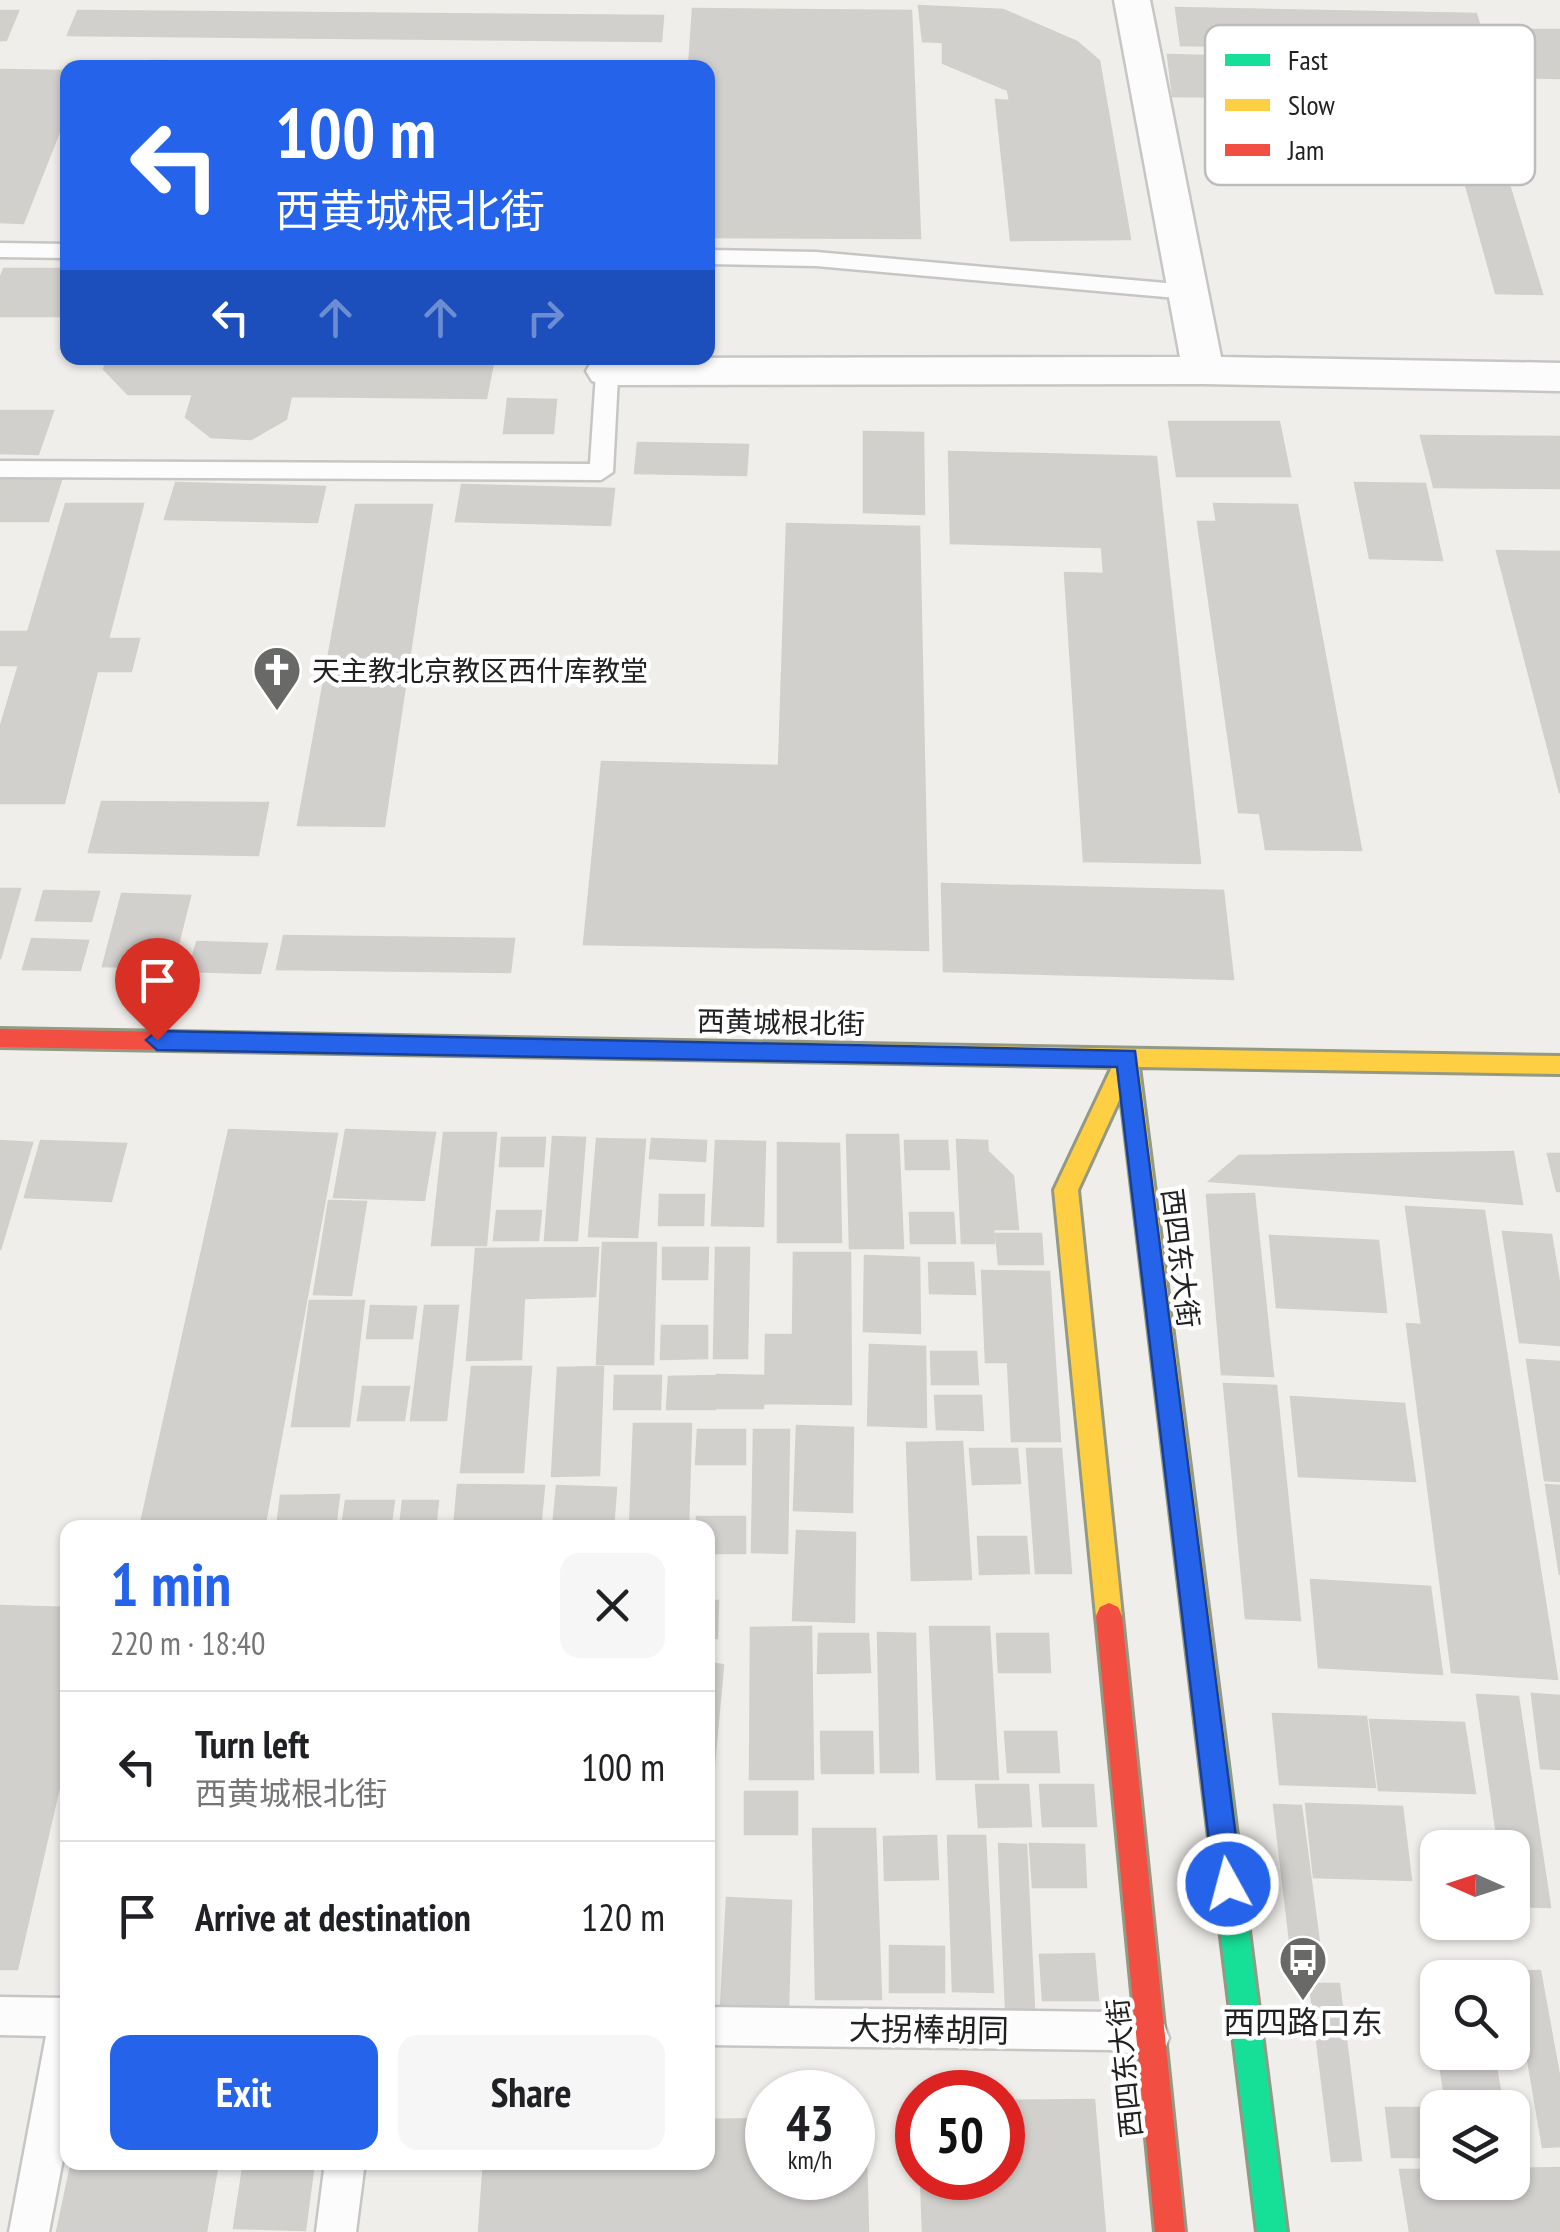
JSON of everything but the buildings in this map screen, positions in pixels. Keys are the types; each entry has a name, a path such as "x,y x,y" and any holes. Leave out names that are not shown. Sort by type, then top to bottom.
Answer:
{"main road":[{"name":"西黄城根北街","path":"0,1038 1560,1064"},
{"name":"西四东大街","path":"1127,1058 1066,1190 1170,2232"},
{"name":"西四东大街","path":"1127,1058 1272,2232"}],"street":[{"path":"1132,0 1203,370"},
{"path":"657,365 1560,377"}],"lane":[{"path":"0,250 60,251"},
{"path":"715,257 816,259 1188,292"},
{"path":"0,468 601,472 608,365"},
{"path":"0,2016 60,2020"},
{"name":"大拐棒胡同","path":"715,2026 1110,2031 1150,2038"},
{"path":"28,2232 60,2063"},
{"path":"336,2232 344,2170"}],"traffic: fast":[{"path":"1214,1764 1272,2232"}],"traffic: slow":[{"path":"624,1049 1560,1065"},
{"path":"1109,1616 1066,1190 1127,1058"},
{"path":"1127,1058 1214,1764"}],"traffic: jam":[{"path":"0,1038 624,1049"},
{"path":"1109,1616 1170,2232"}],"place":[{"name":"天主教北京教区西什库教堂","path":"277,712"},
{"name":"西四路口东","path":"1303,2002"}],"route":[{"path":"157,1040 1127,1058 1228,1884"}]}
